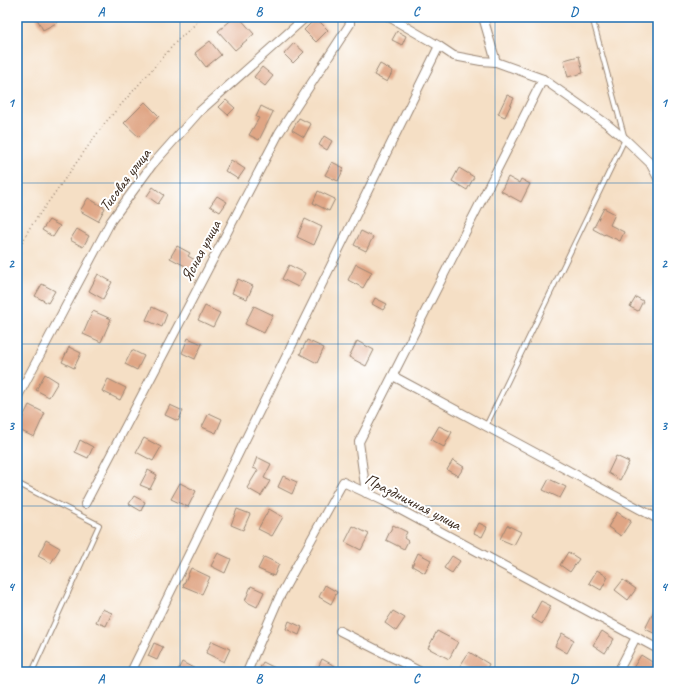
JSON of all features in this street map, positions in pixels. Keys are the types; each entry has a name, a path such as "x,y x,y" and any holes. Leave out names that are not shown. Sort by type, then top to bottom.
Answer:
{"street":[{"name":"Тисовая улица","path":"17,398 111,221 152,165 199,112 306,17"},
{"name":"Ясная улица","path":"85,504 279,133 350,24 350,17"},
{"path":"390,17 454,56 496,62 543,79 607,124 625,139 650,163 658,178"},
{"path":"483,17 496,62"},
{"path":"131,672 439,46"},
{"path":"366,493 359,442 543,79"},
{"path":"393,376 658,519"},
{"name":"Праздничная улица","path":"246,672 279,598 343,482 391,505 658,649"},
{"path":"340,631 420,672"},
{"path":"618,672 636,637"}],"lane":[{"path":"486,426 625,139 592,17"},
{"path":"17,483 99,525 32,672"}],"path":[{"path":"17,253 29,229 104,124 178,40 203,17"}],"building":[{"path":"36,17 55,17 58,22 43,30"},
{"path":"235,17 239,17 254,34 235,50 218,31"},
{"path":"316,18 328,30 316,42 304,30"},
{"path":"397,31 406,36 402,45 392,40"},
{"path":"210,41 221,55 206,67 195,53"},
{"path":"294,43 304,52 293,63 284,54"},
{"path":"579,56 583,73 568,77 564,60"},
{"path":"380,64 393,71 387,82 374,75"},
{"path":"262,67 273,76 265,86 254,77"},
{"path":"507,95 514,98 505,117 498,114"},
{"path":"226,100 235,108 228,115 219,107"},
{"path":"145,102 159,116 139,137 124,123"},
{"path":"261,106 273,112 259,140 249,135 259,118 256,117"},
{"path":"299,118 311,124 304,137 292,130"},
{"path":"324,136 332,141 327,150 319,145"},
{"path":"231,160 245,169 238,179 225,171"},
{"path":"332,162 344,168 338,181 325,175"},
{"path":"459,168 474,177 467,190 452,181"},
{"path":"508,177 519,183 521,179 530,184 521,202 501,191"},
{"path":"153,187 164,195 158,204 147,196"},
{"path":"318,191 335,199 329,211 313,203"},
{"path":"217,196 227,202 220,212 210,206"},
{"path":"88,198 105,208 98,221 80,211"},
{"path":"604,208 615,214 610,225 624,232 620,241 593,229"},
{"path":"305,219 322,227 314,245 297,237"},
{"path":"49,220 60,226 53,237 42,230"},
{"path":"77,229 89,236 83,247 70,240"},
{"path":"361,231 373,237 366,251 354,245"},
{"path":"177,246 190,253 188,256 195,260 191,269 170,258"},
{"path":"356,264 372,272 363,288 348,280"},
{"path":"289,265 305,273 298,287 282,279"},
{"path":"98,274 112,282 103,299 89,291"},
{"path":"238,279 253,286 247,299 232,293"},
{"path":"42,284 55,291 48,303 35,296"},
{"path":"636,297 643,301 638,311 630,307"},
{"path":"375,298 387,304 383,310 372,304"},
{"path":"205,306 220,313 213,327 198,320"},
{"path":"254,306 273,315 264,333 245,324"},
{"path":"152,307 167,314 162,327 146,320"},
{"path":"93,311 111,319 101,342 83,334"},
{"path":"188,338 202,344 195,359 182,353"},
{"path":"307,340 324,348 317,363 300,354"},
{"path":"357,341 374,350 366,366 349,357"},
{"path":"69,347 81,353 74,368 62,362"},
{"path":"132,350 144,356 137,370 125,364"},
{"path":"45,374 58,382 49,397 36,390"},
{"path":"108,379 126,388 120,400 102,391"},
{"path":"29,405 45,413 34,437 17,429"},
{"path":"170,405 183,411 178,421 165,415"},
{"path":"209,413 222,419 216,433 202,427"},
{"path":"439,426 452,432 444,447 431,440"},
{"path":"144,438 161,447 153,461 136,452"},
{"path":"80,440 93,447 88,458 75,452"},
{"path":"616,456 629,462 620,480 608,473"},
{"path":"257,457 271,464 264,478 270,481 261,496 247,488 258,470 253,468"},
{"path":"453,460 464,467 458,476 447,470"},
{"path":"148,470 157,475 150,489 140,485"},
{"path":"283,476 297,482 292,494 278,487"},
{"path":"549,479 566,487 560,498 543,490"},
{"path":"180,483 196,491 188,507 171,499"},
{"path":"134,496 145,502 141,511 129,504"},
{"path":"237,509 250,514 243,530 231,525"},
{"path":"269,509 283,517 272,536 258,529"},
{"path":"617,512 631,521 621,536 608,527"},
{"path":"479,523 487,527 482,537 474,533"},
{"path":"393,525 407,532 404,538 408,541 404,549 386,540"},
{"path":"507,525 521,532 514,545 500,539"},
{"path":"353,526 369,534 361,550 345,542"},
{"path":"46,540 60,548 51,563 38,556"},
{"path":"568,552 579,559 570,572 560,565"},
{"path":"218,553 231,559 225,573 211,566"},
{"path":"418,553 431,560 425,573 412,566"},
{"path":"452,556 460,561 452,573 444,568"},
{"path":"264,557 279,564 274,576 258,569"},
{"path":"191,568 210,577 202,594 183,586"},
{"path":"597,570 608,577 601,590 589,583"},
{"path":"623,580 636,589 628,600 615,590"},
{"path":"325,585 337,592 331,604 319,597"},
{"path":"251,586 264,592 257,607 245,601"},
{"path":"541,601 551,606 542,624 532,618"},
{"path":"658,603 658,635 645,629"},
{"path":"102,609 112,613 106,626 96,622"},
{"path":"393,611 405,618 396,631 385,623"},
{"path":"289,621 302,627 299,635 286,629"},
{"path":"437,631 458,642 449,659 428,648"},
{"path":"602,631 614,639 605,653 593,645"},
{"path":"562,633 574,640 567,653 555,646"},
{"path":"212,641 230,649 224,662 206,653"},
{"path":"154,643 163,647 157,660 148,656"},
{"path":"469,652 489,664 485,672 470,672 460,666"},
{"path":"641,655 657,665 652,672 640,672 633,668"},
{"path":"322,659 335,666 332,672 316,672"},
{"path":"182,662 201,672 177,672"},
{"path":"263,662 283,672 258,672"}]}
